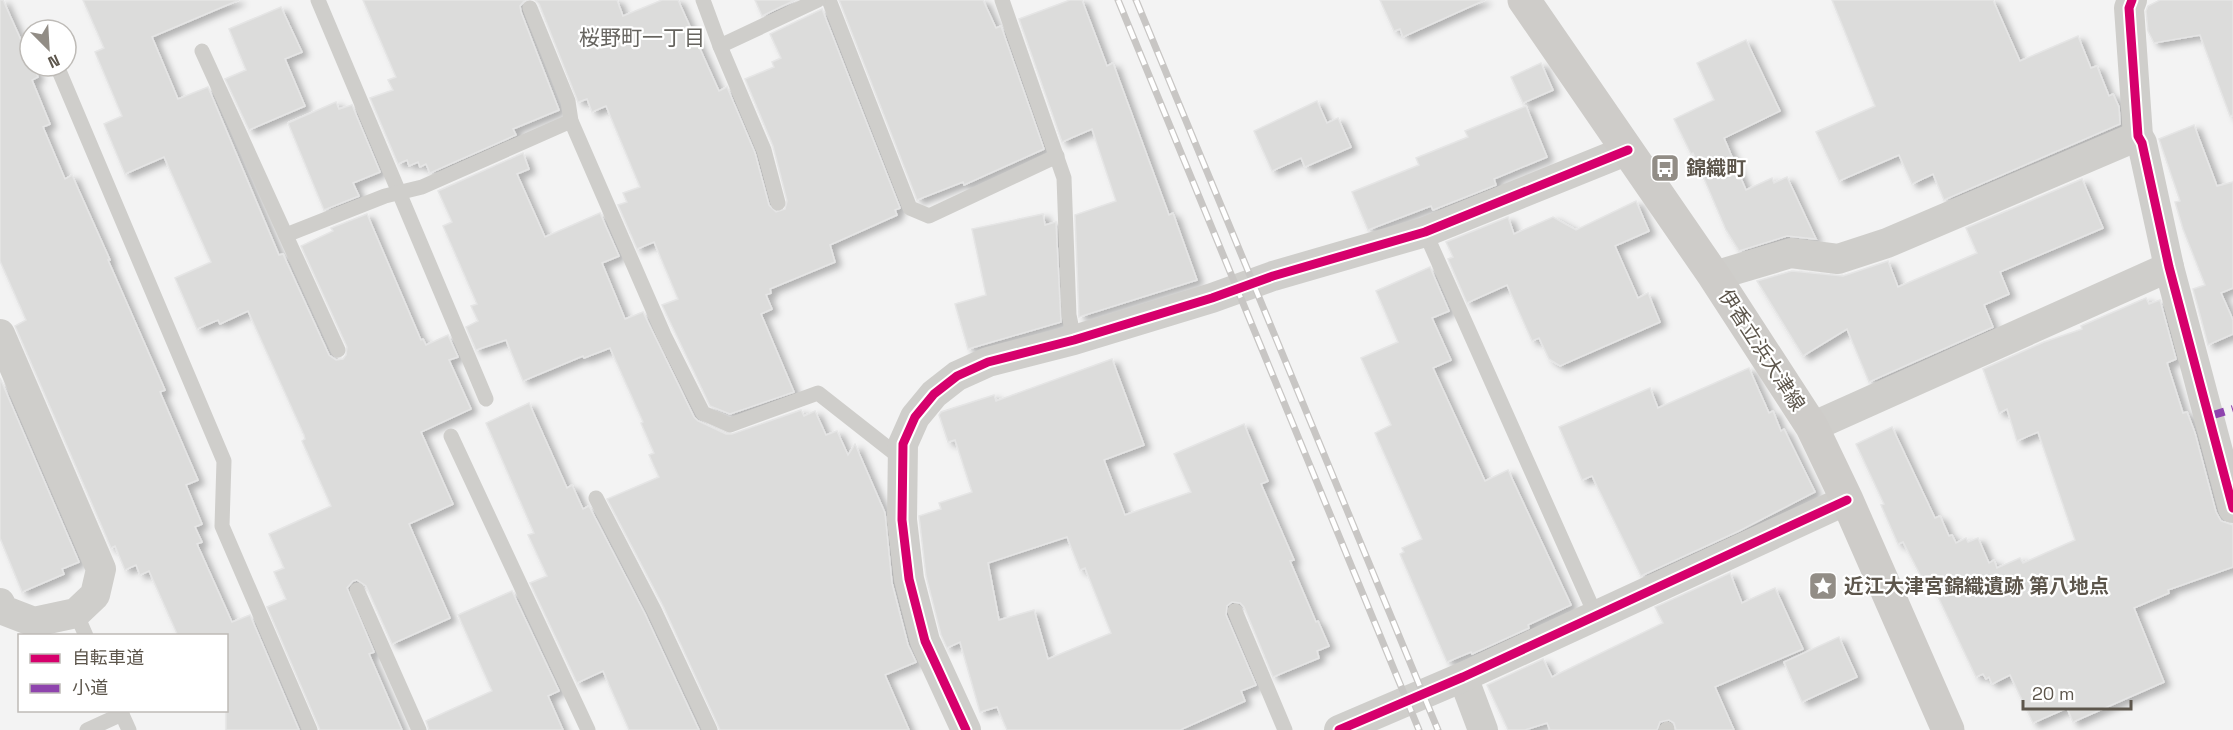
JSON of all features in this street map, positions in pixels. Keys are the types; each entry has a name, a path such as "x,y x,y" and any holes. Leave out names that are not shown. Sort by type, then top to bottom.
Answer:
{"main road":[{"name":"伊香立浜大津線","path":"1524,0 1714,276 1812,427 1847,500 1948,730"}],"street":[{"path":"2132,0 2129,8 2138,136 2142,143 2169,267 2233,508"},
{"path":"1714,276 1791,253 1839,259 1887,243 2138,136"},
{"path":"966,730 925,641 909,579 902,520 903,444 915,417 934,394 957,376 988,362 1212,298 1273,276 1425,232 1628,150"},
{"path":"1812,427 2169,267"},
{"path":"0,334 101,569 95,595 81,624 34,622 3,610 0,603"},
{"path":"1339,730 1463,677 1847,500"},
{"path":"1463,677 1483,730"}],"lane":[{"path":"318,0 486,399"},
{"path":"703,0 764,150 778,203"},
{"path":"720,46 818,0"},
{"path":"829,0 910,208 929,216 1057,156"},
{"path":"1002,0 1064,178 1069,315 1074,339"},
{"path":"530,8 568,101 571,121 664,335 704,413 730,425 818,393 902,459"},
{"path":"202,51 338,350"},
{"path":"62,78 224,461 222,526 310,730"},
{"path":"286,235 399,192 422,187 571,121"},
{"path":"1425,232 1596,616"},
{"path":"451,436 588,730"},
{"path":"596,498 654,610 710,730"},
{"path":"357,590 419,730"},
{"path":"1235,611 1285,730"},
{"path":"87,730 121,712 129,730"}],"building":[{"path":"0,0 3,0 18,33 18,78 36,78 32,80 50,124 43,127 65,179 72,175 110,260 108,260 165,390 160,392 198,480 186,485 202,524 195,527 202,542 197,544 232,622 250,615 299,730 226,730 228,634 177,634 149,571 140,575 136,565 125,570 115,546 111,548 15,326 26,320 0,261"},
{"path":"83,0 239,0 152,37 178,99 208,87 279,255 283,254 329,355 336,360 343,359 347,347 301,246 333,231 331,228 367,214 421,340 423,339 426,345 448,335 458,357 449,360 471,409 421,432 453,504 409,524 450,618 392,644 366,586 357,580 347,588 374,652 369,654 402,730 320,730 267,607 286,599 274,572 284,568 269,534 331,506 302,441 305,439 304,435 248,311 220,324 218,320 197,329 175,278 211,262 164,157 125,174 104,124 122,116 95,52 104,48"},
{"path":"363,0 525,0 520,6 521,12 559,110 513,129 516,135 430,173 426,164 420,167 418,162 409,166 407,160 398,164 370,98 393,90 388,80 396,77"},
{"path":"535,0 617,0 623,16 662,0 678,0 719,91 727,87 755,153 769,205 776,212 785,209 787,201 773,146 745,79 774,67 772,62 781,58 770,34 822,9 900,208 895,210 897,215 830,245 835,262 770,289 771,293 766,295 772,309 761,314 794,392 730,414 710,406 662,305 678,299 654,242 637,249 618,205 627,202 623,193 640,187 606,106 592,112 587,99 578,102 539,4"},
{"path":"755,0 795,0 762,16"},
{"path":"839,0 983,0 996,28 1001,26 1044,149 964,185 963,182 917,200"},
{"path":"1070,0 1082,0 1107,66 1113,63 1169,215 1173,213 1197,280 1079,317 1075,215 1116,201 1092,129 1062,142 1019,19"},
{"path":"1380,0 1485,0 1403,37 1400,29 1394,31"},
{"path":"1832,0 1993,0 2020,61 2078,36 2091,68 2097,66 2109,96 2113,94 2119,107 2120,124 1944,200 1933,174 1912,184 1899,155 1839,181 1816,132 1875,106"},
{"path":"2160,0 2233,0 2233,115 2230,116 2200,35 2154,43 2148,31 2146,11 2148,6"},
{"path":"281,7 302,52 285,59 305,106 249,130 225,79 246,70 229,29"},
{"path":"1746,40 1780,111 1724,138 1746,190 1772,178 1774,183 1787,177 1816,239 1787,236 1739,251 1726,230 1693,153 1691,154 1674,119 1714,100 1697,63"},
{"path":"1541,63 1553,90 1523,103 1511,77"},
{"path":"1317,101 1327,123 1338,118 1351,147 1305,167 1301,158 1272,171 1254,131"},
{"path":"336,102 339,109 352,105 380,172 353,183 359,196 324,210 288,123"},
{"path":"1526,106 1547,157 1494,179 1496,185 1433,210 1431,206 1368,230 1352,192 1419,165 1416,158 1468,137 1465,131"},
{"path":"2194,125 2217,186 2233,182 2233,288 2221,293 2233,320 2233,334 2208,345 2193,289 2205,285 2183,229 2175,202 2180,201 2159,139"},
{"path":"523,153 529,169 517,174 545,237 600,213 619,256 602,263 625,319 643,312 698,421 726,434 732,434 801,410 804,416 815,411 826,435 837,431 848,455 855,444 885,513 892,583 908,645 916,662 885,675 909,730 720,730 663,606 607,499 659,477 649,455 654,453 641,423 643,422 610,348 584,358 583,356 523,381 506,340 476,350 466,327 478,321 471,306 477,304 443,226 452,222 438,191"},
{"path":"2082,179 2103,228 2000,272 2009,294 1984,305 1993,327 1869,382 1847,329 1803,356 1757,281 1792,271 1843,276 1888,261 1898,287 1977,253 1966,228"},
{"path":"1636,201 1649,231 1615,246 1638,298 1648,293 1660,322 1560,366 1549,359 1539,338 1532,341 1507,285 1467,303 1448,259 1453,257 1446,242 1508,217 1514,234 1553,217 1576,230"},
{"path":"1043,214 1045,225 1056,222 1061,322 968,349 955,304 986,295 972,229"},
{"path":"1430,267 1449,311 1432,318 1451,360 1433,368 1485,481 1508,470 1571,605 1528,625 1529,628 1472,654 1471,652 1447,662 1400,554 1404,552 1402,548 1422,539 1375,433 1391,425 1361,358 1398,342 1376,291"},
{"path":"2146,298 2149,304 2160,300 2176,359 2167,363 2183,413 2187,412 2195,433 2216,512 2221,521 2233,525 2233,567 2168,590 2169,593 2134,608 2164,682 2073,722 2067,708 2033,723 2010,675 1992,684 1989,677 1986,679 1983,674 1976,677 1930,580 1924,582 1903,542 1898,544 1881,505 1884,504 1856,444 1892,427 1935,518 1940,516 1949,536 1952,535 1956,543 1966,538 1968,542 1978,538 1989,563 1994,560 1997,568 2020,558 2023,563 2075,540 2038,432 2017,441 2007,409 1999,413 1983,369 2044,342 2082,329 2081,326"},
{"path":"1112,359 1144,445 1104,460 1125,515 1191,492 1174,454 1244,424 1268,481 1261,484 1294,560 1290,561 1316,622 1318,621 1329,646 1317,651 1319,658 1273,677 1244,607 1240,603 1232,602 1227,606 1226,615 1256,685 1241,691 1245,701 1180,730 1007,730 997,707 980,712 960,642 947,648 941,635 926,576 919,516 941,509 939,503 972,492 955,440 948,442 939,415 941,412 994,395 996,401","holes":["1067,537 1080,570 1085,568 1111,633 1048,659 1034,610 999,620 988,563"]},
{"path":"1749,368 1769,413 1773,411 1781,431 1784,429 1815,492 1739,531 1641,576 1592,476 1582,480 1559,427 1650,388 1658,408"},
{"path":"0,378 79,562 62,569 64,574 22,592 0,538"},
{"path":"529,403 567,488 572,485 583,509 589,506 645,614 699,730 629,730 603,671 577,683 530,583 547,576 528,535 534,533 486,423"},
{"path":"1730,573 1742,603 1775,588 1803,649 1715,687 1734,730 1676,730 1674,723 1669,720 1660,722 1657,730 1550,730 1547,723 1525,730 1508,730 1487,685 1543,659 1552,677 1663,623 1655,607"},
{"path":"512,591 559,691 548,696 563,730 429,730 426,721 492,691 458,615"},
{"path":"1839,637 1857,677 1802,702 1784,662"}],"railway":[{"path":"1118,0 1419,730"},
{"path":"1136,0 1438,730"}],"marked path":[{"path":"2210,416 2233,409"}],"cycle path":[{"path":"2132,0 2129,8 2138,136 2142,143 2169,267 2233,508"},
{"path":"966,730 925,641 909,579 902,520 903,444 915,417 934,394 957,376 988,362 1074,340 1212,298 1273,276 1425,232 1628,150"},
{"path":"1339,730 1463,677 1847,500"}],"place":[{"name":"錦織町","path":"1665,168"},
{"name":"近江大津宮錦織遺跡 第八地点","path":"1823,586"}],"district":[{"name":"桜野町一丁目","path":"642,38"}]}
